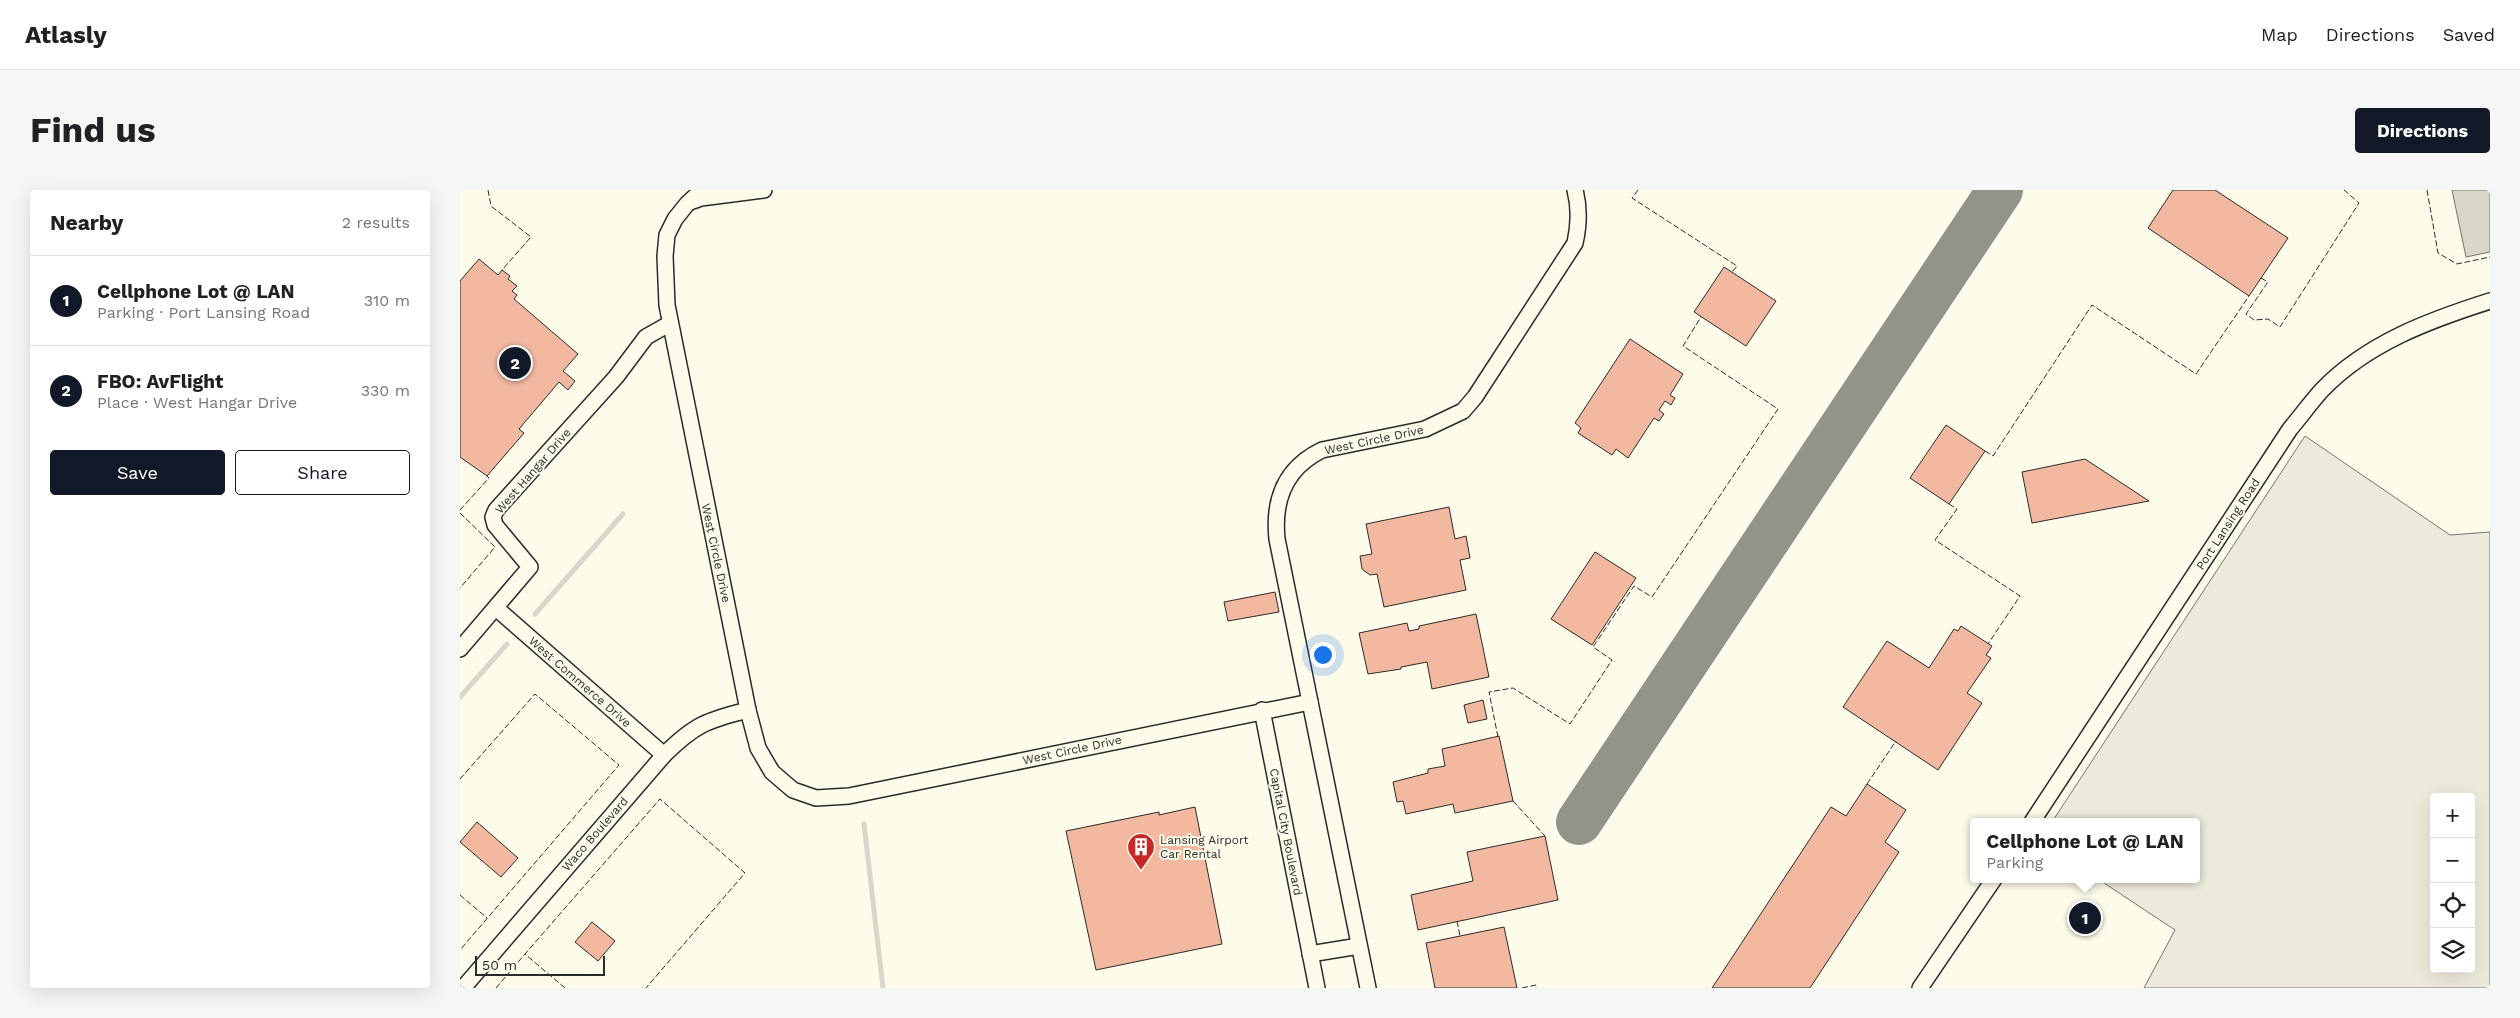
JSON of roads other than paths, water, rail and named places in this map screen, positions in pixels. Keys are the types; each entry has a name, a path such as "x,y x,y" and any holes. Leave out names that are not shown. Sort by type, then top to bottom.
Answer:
{"street":[{"name":"West Circle Drive","path":"702,190 686,204 675,219 668,235 665,256 669,324 748,710 758,748 772,772 793,790 816,798 849,796 1262,710 1310,702 1277,539 1275,521 1278,500 1284,484 1308,457 1322,450 1426,429 1463,411 1475,397 1576,243 1579,226 1579,204 1575,190"},
{"path":"686,204 701,198 764,190"},
{"name":"Port Lansing Road","path":"2035,818 2290,429 2322,390 2354,363 2394,337 2441,316 2490,301"},
{"name":"West Hangar Drive","path":"460,650 530,567 495,525 493,517 496,510 616,377 646,336 669,324"},
{"name":"West Commerce Drive","path":"496,608 664,755"},
{"path":"1310,702 1368,988"},
{"name":"Waco Boulevard","path":"463,988 664,755 687,732 715,718 748,710"},
{"name":"Capital City Boulevard","path":"1262,710 1317,988"},
{"path":"1920,988 1991,883"},
{"path":"1310,954 1359,946"}],"waterway":[{"path":"535,614 623,514"},
{"path":"460,697 507,644"},
{"path":"864,824 883,988"}],"place":[{"name":"FBO: AvFlight","path":"515,363"},
{"name":"Lansing Airport Car Rental","path":"1141,871"},
{"name":"Cellphone Lot @ LAN","path":"2085,918"}]}
